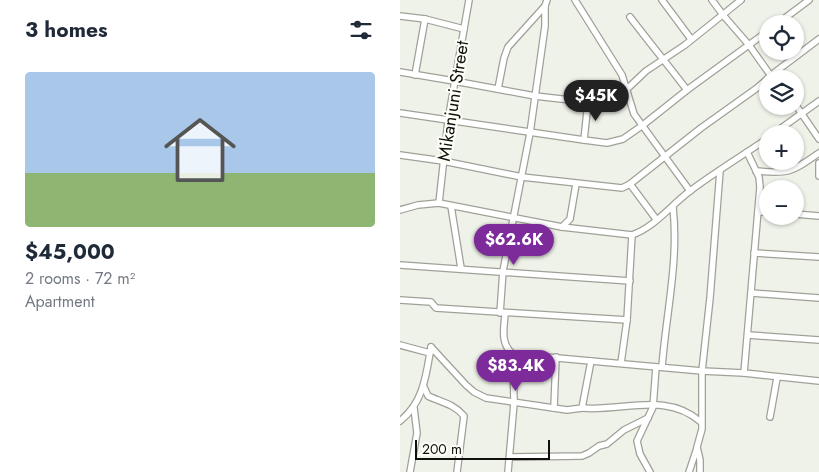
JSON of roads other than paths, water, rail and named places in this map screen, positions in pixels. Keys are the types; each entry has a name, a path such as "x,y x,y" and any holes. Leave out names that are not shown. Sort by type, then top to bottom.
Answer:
{"street":[{"name":"Mikanjuni Street","path":"439,203 454,80 469,0"},
{"path":"575,0 622,75 634,114 690,191"},
{"path":"662,0 691,39"},
{"path":"712,0 722,15 769,70"},
{"path":"400,72 454,80 535,96 598,102 611,98 627,89 646,71 685,45 741,0"},
{"path":"789,15 809,0"},
{"path":"498,89 505,52 546,3"},
{"path":"546,3 545,26 530,133 503,270 502,313 506,349 513,354 819,381"},
{"path":"400,16 425,19 464,29"},
{"path":"630,17 687,90"},
{"path":"416,75 425,19"},
{"path":"400,113 530,133 607,143 615,142 643,125 759,38"},
{"path":"777,70 819,39"},
{"path":"400,155 444,161 522,177 622,188 630,184 700,128 759,86"},
{"path":"804,112 819,101"},
{"path":"584,140 588,102"},
{"path":"786,125 800,115"},
{"path":"802,115 819,139"},
{"path":"400,210 418,205 439,203 562,227 632,235 642,231 672,208 690,191 759,144"},
{"path":"744,374 760,182 747,152"},
{"path":"756,171 792,171 819,153"},
{"path":"819,163 819,176"},
{"path":"689,472 701,428 702,371 720,171"},
{"path":"562,227 571,216 576,184"},
{"path":"630,184 656,219"},
{"path":"451,206 461,268"},
{"path":"650,472 640,454 637,441 652,411 659,367 673,259 675,229 672,208"},
{"path":"804,215 819,216"},
{"path":"621,363 627,320 632,235"},
{"path":"754,252 819,257"},
{"path":"400,265 503,270 630,281"},
{"path":"752,293 819,298"},
{"path":"400,300 431,302 436,308 627,320"},
{"path":"748,335 819,340"},
{"path":"400,346 430,353"},
{"path":"400,421 410,414 424,387 431,347 466,385 480,395 495,400 568,410 620,406 652,411"},
{"path":"508,472 514,404 513,354"},
{"path":"554,408 556,357"},
{"path":"582,408 592,361"},
{"path":"770,417 777,378"},
{"path":"424,387 428,396 444,401 459,410 464,416 457,472"},
{"path":"510,457 532,455 582,456 599,446 607,444 652,411 670,406 691,414 701,428"},
{"path":"410,472 417,433 414,408"},
{"path":"697,447 700,472"}]}
